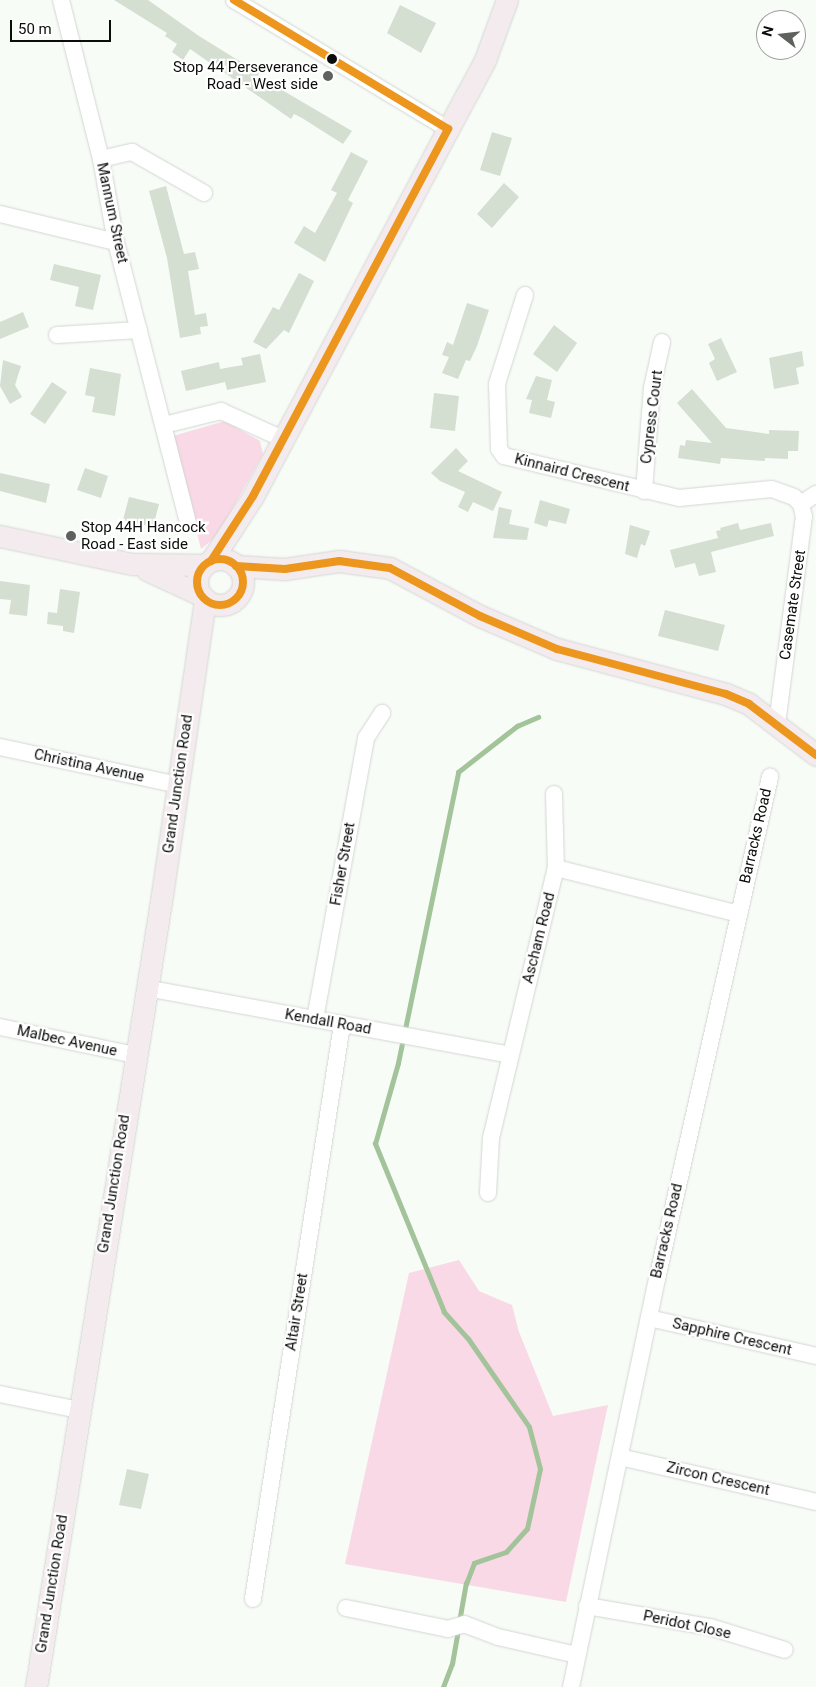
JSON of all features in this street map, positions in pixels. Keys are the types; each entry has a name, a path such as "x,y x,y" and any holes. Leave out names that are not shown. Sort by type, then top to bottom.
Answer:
{"main road":[{"path":"203,597 197,580 252,496 283,439 485,60 507,0"},
{"path":"234,599 243,582 235,565 235,545 252,496"},
{"path":"0,536 132,564 208,563 220,559 235,565 285,569 339,561 390,568 524,636 557,649 726,694 749,704 815,751"},
{"path":"132,564 203,597 215,605 234,599 285,569"},
{"name":"Grand Junction Road","path":"36,1687 179,785 203,597"},
{"name":"Grand Junction Road","path":"193,680 211,632 234,599"}],"street":[{"name":"Mannum Street","path":"61,0 100,159 116,242 188,522"},
{"path":"234,0 448,129"},
{"path":"100,159 132,152 204,192"},
{"path":"0,214 116,242"},
{"name":"Kinnaird Crescent","path":"525,295 497,384 498,449 512,460 644,491 690,498 772,489 794,497 801,504"},
{"path":"57,335 139,330"},
{"name":"Cypress Court","path":"644,491 652,388 662,342"},
{"path":"164,425 221,411 283,439"},
{"path":"801,504 816,494"},
{"name":"Casemate Street","path":"777,724 804,517 801,504"},
{"name":"Fisher Street","path":"315,1020 366,738 382,713"},
{"name":"Christina Avenue","path":"0,747 179,785"},
{"name":"Barracks Road","path":"571,1687 648,1318 770,777"},
{"name":"Ascham Road","path":"488,1193 491,1138 556,868 554,794"},
{"path":"556,868 739,914"},
{"name":"Kendall Road","path":"146,988 510,1055"},
{"name":"Altair Street","path":"254,1599 342,1025"},
{"name":"Malbec Avenue","path":"0,1027 135,1055"},
{"name":"Sapphire Crescent","path":"648,1318 816,1356"},
{"path":"0,1394 79,1410"},
{"name":"Zircon Crescent","path":"620,1457 816,1502"},
{"name":"Peridot Close","path":"587,1606 710,1627 785,1650"},
{"path":"346,1608 448,1629 464,1624 498,1637 577,1655"}],"shaded area":[{"path":"225,421 260,441 263,454 217,536 201,549 173,436"},
{"path":"459,1260 479,1291 512,1305 519,1332 553,1416 608,1405 566,1602 345,1564 409,1273"}],"building":[{"path":"114,0 148,0 199,36 259,73 258,76 352,131 343,144 294,114 291,119 190,49 183,60 172,52 177,44 165,36 167,33"},
{"path":"400,5 436,23 421,53 387,33"},
{"path":"492,132 512,138 500,176 480,170"},
{"path":"351,152 368,161 348,200 353,203 325,262 294,243 304,226 315,233 337,193 331,190"},
{"path":"504,183 519,197 492,228 477,214"},
{"path":"166,186 184,254 195,252 199,269 188,271 195,315 206,313 208,326 200,327 201,334 180,338 167,258 149,191"},
{"path":"54,264 101,275 93,310 75,306 79,287 50,280"},
{"path":"299,273 314,281 289,333 284,330 266,349 253,342 273,307 279,310"},
{"path":"467,303 489,310 477,346 470,361 466,360 458,379 442,373 449,357 442,355 447,342 453,345"},
{"path":"23,312 29,327 0,339 0,322"},
{"path":"554,325 577,343 557,372 533,354"},
{"path":"721,338 737,372 717,381 709,363 715,359 708,344"},
{"path":"802,351 804,366 796,368 799,384 774,389 769,358"},
{"path":"260,354 266,382 227,390 225,382 186,391 181,371 219,362 220,369 243,365 241,358"},
{"path":"3,360 21,366 15,385 22,397 10,404 0,386"},
{"path":"90,368 121,374 115,416 92,412 95,397 85,395"},
{"path":"536,376 552,380 547,400 555,402 551,418 529,413 532,400 526,399"},
{"path":"52,382 67,392 45,424 30,414"},
{"path":"692,389 726,428 769,434 769,430 799,431 798,451 788,451 788,459 765,458 765,461 721,458 720,464 678,458 680,445 685,446 686,440 712,443 677,403"},
{"path":"434,393 459,396 455,431 430,428"},
{"path":"456,448 468,461 458,471 502,492 493,511 473,502 468,512 458,507 465,492 440,481 431,473"},
{"path":"85,468 108,476 101,498 77,490"},
{"path":"0,473 50,484 46,503 0,491"},
{"path":"129,497 159,504 153,527 123,520"},
{"path":"540,500 570,509 566,524 549,520 547,527 534,523"},
{"path":"499,507 512,510 509,524 529,528 527,540 493,538"},
{"path":"738,523 740,530 771,523 774,536 711,552 716,572 699,576 695,563 675,568 670,550 718,538 716,531 721,530 720,528"},
{"path":"630,525 650,531 645,546 641,544 637,558 625,554"},
{"path":"0,581 30,585 27,616 9,614 11,600 0,599"},
{"path":"60,589 80,592 74,633 63,631 63,626 47,624 48,612 57,613"},
{"path":"665,610 725,625 718,651 658,636"},
{"path":"127,1469 149,1474 141,1509 119,1505"}],"waterway":[{"path":"459,1622 466,1584 474,1563 506,1552 527,1529 540,1469 529,1427 468,1339 444,1312 375,1144 398,1063 458,772 517,726 538,717"},
{"path":"443,1687 452,1664 458,1630"}],"transit line":[{"path":"211,561 253,496 448,129 234,0"},
{"path":"220,559 233,563 239,569 243,582 239,595 233,601 220,605 207,601 201,595 197,582 201,569 207,563 220,559"},
{"path":"236,566 285,569 339,561 390,568 480,616 557,649 726,694 749,704 816,755"}],"place":[{"name":"Stop 44 Perseverance Road - West side","path":"328,76"},
{"name":"Stop 44H Hancock Road - East side","path":"71,536"}]}
